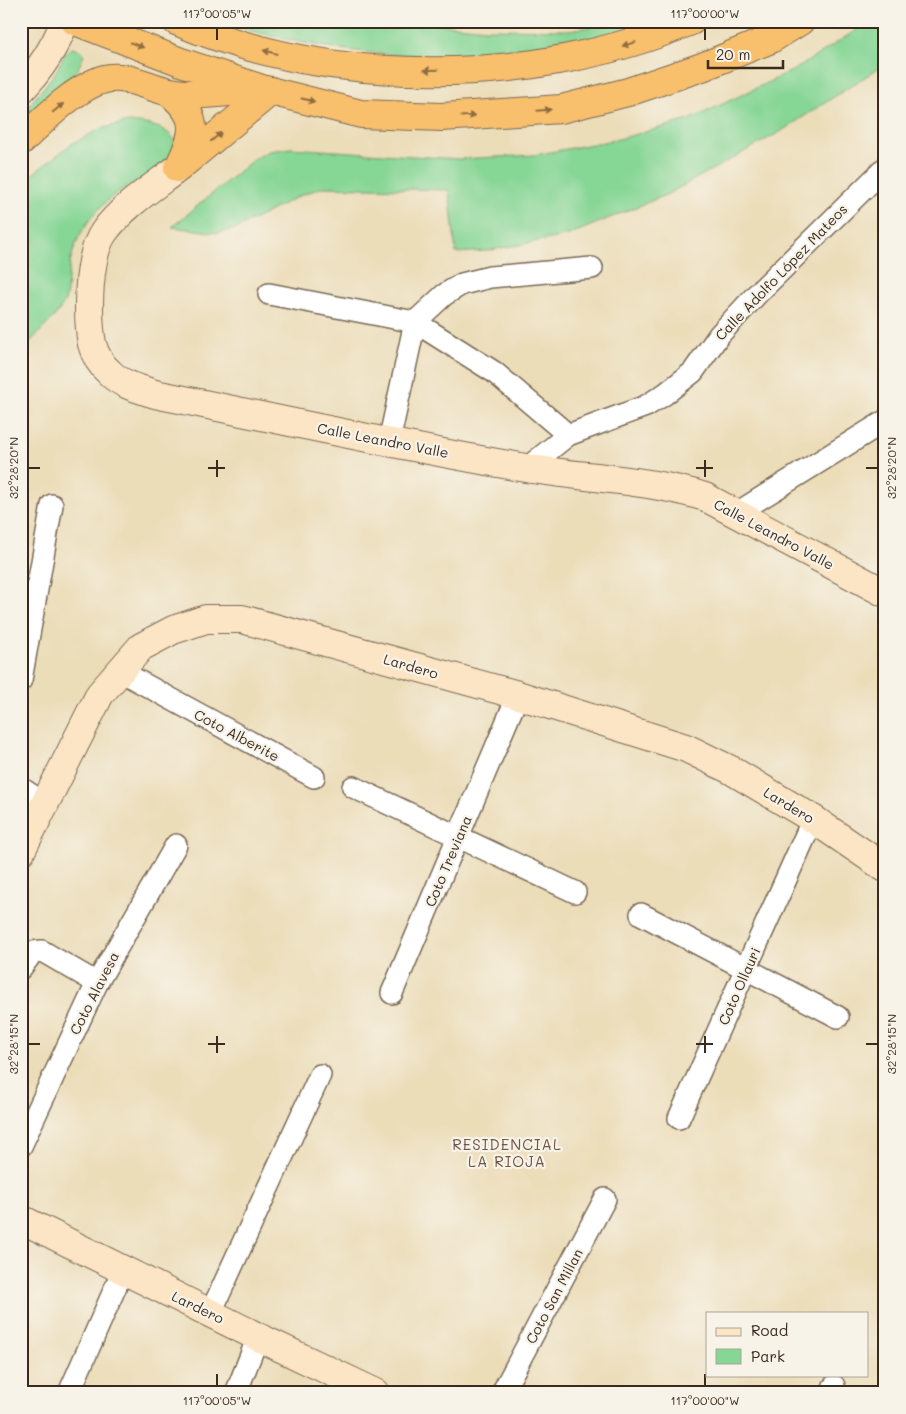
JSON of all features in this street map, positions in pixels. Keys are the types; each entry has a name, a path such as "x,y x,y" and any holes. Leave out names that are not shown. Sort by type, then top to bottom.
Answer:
{"highway":[{"path":"75,21 181,62 266,90 361,114 400,117 496,115 561,109 628,92 702,67 771,39 800,21"},
{"path":"176,21 272,53 334,66 399,71 542,64 621,46 691,21"},
{"path":"21,141 74,95 97,81 116,78 138,80 170,92 188,94 266,90"},
{"path":"178,168 266,90"},
{"path":"170,92 184,104 190,114 192,130 188,148 178,168"}],"street":[{"path":"21,68 51,21"},
{"path":"21,90 44,61 65,21"},
{"name":"Calle Leandro Valle","path":"178,168 119,213 102,235 88,292 92,345 100,361 111,374 127,384 155,394 389,442 527,468 679,489 705,497 737,513 885,593"},
{"name":"Calle Adolfo López Mateos","path":"527,468 568,435 646,406 693,372 720,335 758,294 885,168"},
{"path":"389,442 416,322 444,295 462,284 490,277 592,268"},
{"path":"269,294 416,322 494,372 568,435"},
{"path":"737,513 885,421"},
{"path":"21,680 52,505"},
{"name":"Lardero","path":"21,850 100,694 141,647 173,630 206,619 242,619 518,695 686,748 731,770 813,819 885,868"},
{"name":"Coto Alberite","path":"120,671 314,777"},
{"name":"Coto Treviana","path":"392,993 518,695"},
{"path":"353,787 575,892"},
{"path":"21,788 45,804"},
{"name":"Coto Ollauri","path":"679,1118 813,819"},
{"name":"Coto Alavesa","path":"21,1146 97,983 176,845"},
{"path":"641,914 838,1018"},
{"path":"21,968 33,952 42,951 97,983"},
{"path":"211,1312 320,1076"},
{"name":"Coto San Millan","path":"502,1393 605,1200"},
{"name":"Lardero","path":"21,1219 258,1337 376,1393"},
{"path":"69,1393 123,1270"},
{"path":"236,1393 258,1337"}],"green space":[{"path":"217,21 409,21 486,29 569,30 628,21 651,21 592,41 556,50 466,56 430,56 394,55 323,46 287,40"},
{"path":"870,21 885,21 885,64 780,132 668,194 566,236 486,251 456,253 449,190 323,187 299,196 236,229 218,233 172,227 254,159 269,151 290,148 459,159 535,155 619,139 689,120 796,69"},
{"path":"72,48 80,50 84,55 72,82 21,131 21,116 55,73 66,52"},
{"path":"128,122 141,123 163,130 174,139 175,153 166,165 112,196 92,217 79,238 70,262 66,297 63,306 23,350 21,355 21,183 70,145 100,129"}],"district":[{"name":"RESIDENCIAL LA RIOJA","path":"507,1152"}]}
